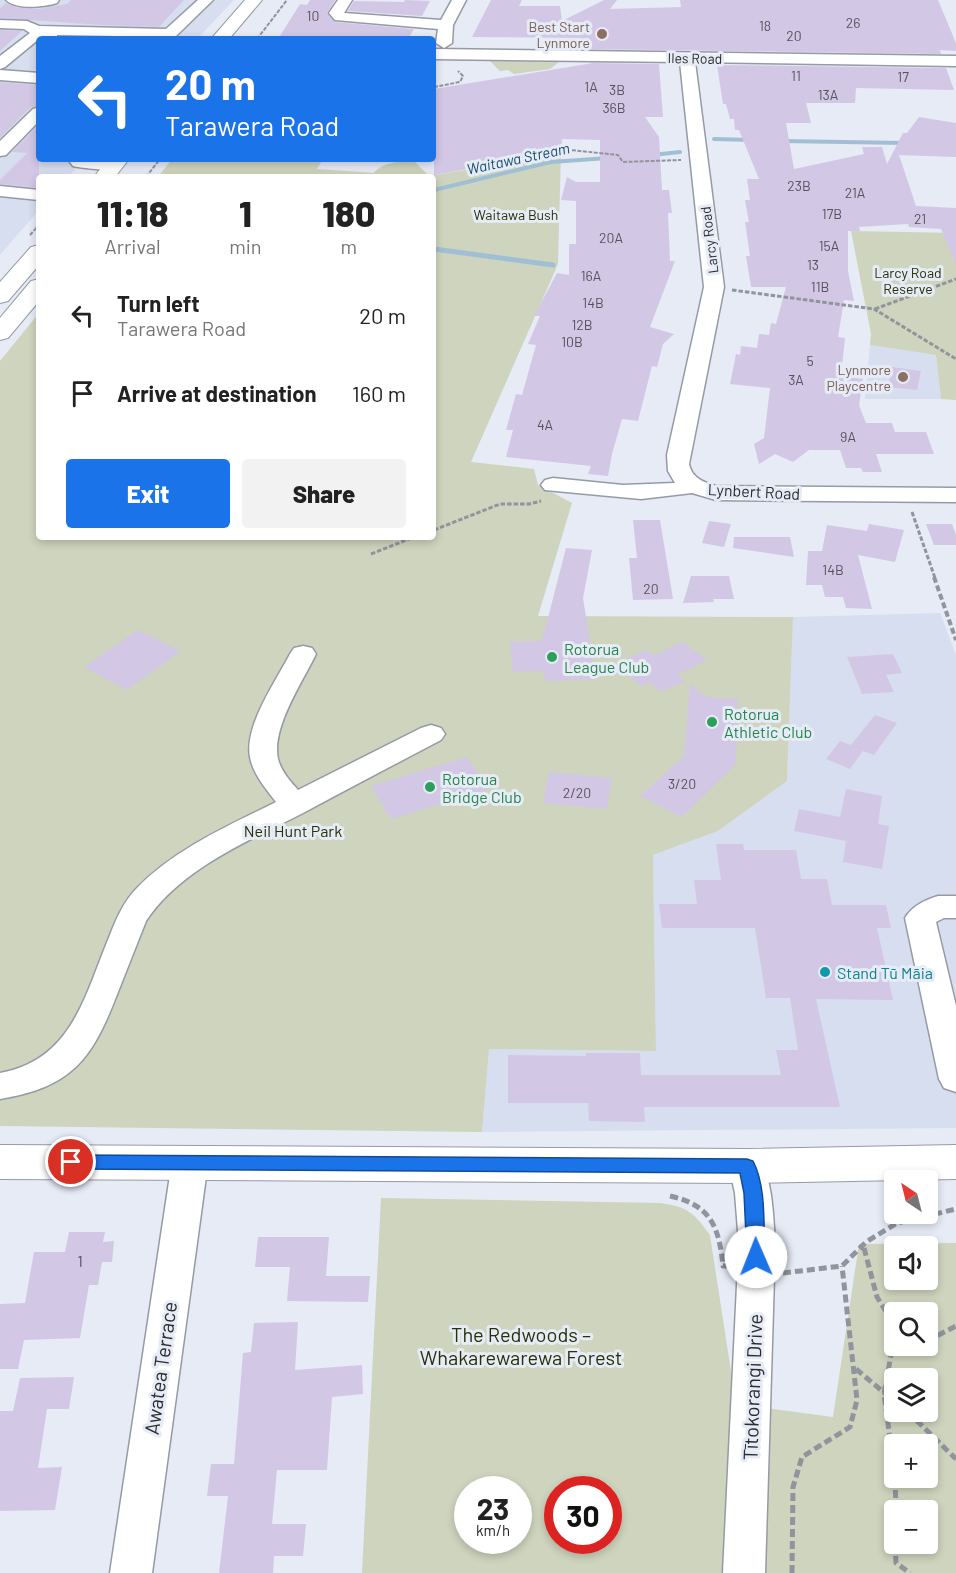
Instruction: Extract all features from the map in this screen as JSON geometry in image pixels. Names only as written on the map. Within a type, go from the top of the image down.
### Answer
[{"type":"main road","points":[[223,36],[254,0]]},
{"type":"main road","points":[[0,296],[36,255]]},
{"type":"main road","points":[[0,333],[36,290]]},
{"type":"main road","points":[[0,1162],[747,1166],[956,1162]]},
{"type":"street","points":[[13,0],[45,2],[52,0]]},
{"type":"street","points":[[82,36],[170,34],[206,0]]},
{"type":"street","points":[[345,0],[336,13],[340,17],[446,25]]},
{"type":"street","points":[[438,54],[446,25],[459,0]]},
{"type":"street","points":[[0,24],[27,26],[37,36]]},
{"type":"street","points":[[0,64],[20,46],[36,38]]},
{"type":"street","name":"Iles Road","points":[[438,54],[956,62]]},
{"type":"street","name":"Larcy Road","points":[[687,57],[714,279],[677,459],[680,476],[693,486]]},
{"type":"street","points":[[0,75],[33,78]]},
{"type":"street","points":[[0,134],[31,103],[36,104]]},
{"type":"street","points":[[0,151],[36,115]]},
{"type":"street","points":[[79,162],[99,162]]},
{"type":"street","points":[[0,191],[36,195]]},
{"type":"street","name":"Lynbert Road","points":[[550,492],[643,494],[663,493],[693,486],[716,493],[738,494],[956,495]]},
{"type":"street","points":[[295,805],[274,779],[263,757],[264,734],[303,654]]},
{"type":"street","points":[[0,1086],[40,1074],[76,1048],[86,1031],[132,918],[156,887],[193,859],[431,734]]},
{"type":"street","points":[[956,907],[938,907],[920,918],[956,1079]]},
{"type":"street","name":"Awatea Terrace","points":[[131,1573],[190,1162]]},
{"type":"street","name":"Tītokorangi Drive","points":[[744,1573],[757,1244],[753,1193],[747,1166]]},
{"type":"path","points":[[259,36],[287,0]]},
{"type":"path","points":[[436,87],[452,85],[464,79],[460,72],[452,69]]},
{"type":"path","points":[[561,149],[618,155],[623,162],[687,160]]},
{"type":"path","points":[[148,174],[158,162]]},
{"type":"path","points":[[874,309],[956,279]]},
{"type":"path","points":[[726,289],[874,309],[956,359]]},
{"type":"path","points":[[436,529],[500,504],[529,504],[550,492]]},
{"type":"path","points":[[908,502],[956,640]]},
{"type":"path","points":[[370,554],[406,540]]},
{"type":"path","points":[[664,1196],[691,1202],[708,1216],[718,1230],[723,1266],[733,1267]]},
{"type":"path","points":[[778,1273],[842,1266],[866,1242],[897,1223],[956,1209]]},
{"type":"path","points":[[864,1248],[875,1297],[884,1313]]},
{"type":"path","points":[[792,1573],[793,1487],[802,1457],[850,1427],[857,1400],[842,1266]]},
{"type":"path","points":[[938,1335],[956,1326]]},
{"type":"path","points":[[855,1369],[884,1394]]},
{"type":"path","points":[[918,1422],[956,1459]]},
{"type":"path","points":[[896,1554],[896,1563],[910,1573]]},
{"type":"shaded area","points":[[0,0],[234,0],[200,36],[36,36],[36,162],[88,162],[76,168],[71,174],[36,174],[36,213],[0,255]]},
{"type":"shaded area","name":"Lynmore Playcentre","points":[[870,345],[936,355],[941,399],[865,399]]},
{"type":"shaded area","points":[[940,613],[956,655],[956,1128],[482,1132],[489,1049],[656,1051],[653,855],[718,831],[787,781],[793,617]]},
{"type":"green space","points":[[490,61],[559,62],[550,69],[514,74],[508,70],[500,71]]},
{"type":"green space","name":"Neil Hunt Park","points":[[505,146],[535,162],[561,151],[558,264],[471,462],[534,469],[538,485],[572,503],[538,616],[793,617],[787,781],[718,831],[653,855],[656,1051],[489,1049],[482,1132],[0,1126],[0,361],[36,317],[36,540],[436,540],[436,175],[483,167],[512,167],[513,162],[520,160]]},
{"type":"green space","name":"Neil Hunt Park","points":[[170,162],[321,162],[317,169],[374,173],[377,169],[397,162],[415,162],[427,174],[160,174]]},
{"type":"green space","name":"Larcy Road Reserve","points":[[851,231],[956,233],[956,400],[941,399],[936,355],[870,345],[871,334]]},
{"type":"green space","name":"The Redwoods – Whakarewarewa Forest","points":[[381,1198],[660,1203],[684,1209],[699,1221],[710,1235],[736,1404],[833,1417],[859,1244],[884,1244],[884,1290],[938,1290],[938,1243],[956,1243],[956,1573],[362,1573]]},
{"type":"building","points":[[71,0],[184,0],[159,27],[0,18],[0,8],[6,3],[16,7],[38,9],[67,4]]},
{"type":"building","points":[[310,0],[335,0],[327,13],[335,22],[414,29],[410,36],[280,36],[300,4],[307,5]]},
{"type":"building","points":[[405,0],[430,1],[422,16],[348,11],[354,1],[404,2]]},
{"type":"building","points":[[491,0],[522,0],[519,6],[560,6],[562,21],[604,0],[617,0],[610,9],[681,7],[680,0],[938,0],[956,43],[956,51],[940,50],[941,54],[580,49],[579,38],[472,37]]},
{"type":"building","points":[[0,30],[22,31],[0,51]]},
{"type":"building","points":[[593,63],[659,64],[663,117],[645,117],[659,137],[662,190],[669,190],[672,213],[668,213],[670,261],[675,261],[650,327],[674,334],[663,344],[657,367],[652,366],[638,421],[622,419],[608,476],[588,474],[591,466],[506,457],[513,430],[506,430],[516,394],[522,395],[536,345],[528,344],[540,316],[534,316],[557,273],[569,275],[569,244],[576,244],[576,201],[561,200],[567,177],[576,182],[600,182],[600,140],[562,139],[561,153],[535,161],[530,158],[436,175],[434,174],[434,162],[436,162],[436,89]]},
{"type":"building","points":[[717,65],[946,68],[954,90],[856,88],[855,103],[806,103],[811,123],[786,123],[794,169],[864,154],[862,147],[882,147],[887,164],[903,133],[907,133],[919,117],[956,123],[956,157],[899,155],[916,206],[956,208],[956,265],[941,229],[909,227],[908,224],[859,227],[860,231],[848,231],[848,271],[854,301],[844,300],[838,337],[845,338],[841,376],[863,379],[859,405],[866,423],[892,423],[895,432],[926,432],[934,454],[876,454],[882,472],[863,472],[861,468],[846,468],[840,450],[809,450],[793,462],[775,454],[759,464],[754,444],[764,438],[770,388],[730,384],[736,354],[740,355],[741,346],[757,348],[759,334],[769,335],[771,323],[776,324],[786,287],[751,287],[746,256],[750,256],[745,222],[749,222],[745,200],[750,200],[747,179],[759,179],[739,130],[735,130],[734,119],[730,119],[726,104],[723,104]]},
{"type":"building","points":[[0,82],[36,85],[36,106],[31,107],[0,138]]},
{"type":"building","points":[[36,127],[36,162],[39,162],[39,174],[36,174],[36,188],[0,184],[0,180],[27,153],[12,152]]},
{"type":"building","points":[[892,367],[921,371],[917,390],[888,387]]},
{"type":"building","points":[[633,520],[660,520],[673,599],[633,600],[629,558],[637,558]]},
{"type":"building","points":[[709,521],[731,524],[724,547],[702,543]]},
{"type":"building","points":[[869,524],[904,530],[895,562],[858,555],[872,609],[846,608],[843,597],[825,597],[822,585],[806,585],[808,551],[822,551],[827,525],[867,531]]},
{"type":"building","points":[[926,524],[952,524],[956,535],[956,545],[934,545]]},
{"type":"building","points":[[734,537],[790,537],[794,557],[733,548]]},
{"type":"building","points":[[566,548],[592,550],[583,598],[596,680],[545,681],[544,671],[513,672],[510,642],[542,641]]},
{"type":"building","points":[[691,576],[729,576],[734,599],[683,603]]},
{"type":"building","points":[[138,630],[181,651],[127,690],[84,667]]},
{"type":"building","points":[[682,642],[707,660],[677,675],[685,681],[661,692],[649,682],[642,686],[614,665],[646,650],[654,655]]},
{"type":"building","points":[[893,654],[902,673],[886,675],[894,692],[862,694],[847,657]]},
{"type":"building","points":[[690,684],[706,697],[738,699],[736,764],[682,817],[640,796],[684,756]]},
{"type":"building","points":[[875,715],[897,723],[874,755],[863,751],[850,769],[826,759],[840,741],[851,745]]},
{"type":"building","name":"Rotorua Bridge Club","points":[[467,757],[489,789],[391,819],[371,786]]},
{"type":"building","points":[[549,772],[612,778],[607,809],[543,803]]},
{"type":"building","points":[[846,789],[882,796],[878,824],[889,826],[882,869],[843,862],[846,841],[794,831],[799,809],[840,817]]},
{"type":"building","name":"Stand Tū Māia","points":[[716,844],[743,844],[744,850],[796,850],[801,879],[827,879],[832,905],[886,905],[891,928],[877,928],[893,1000],[816,999],[840,1107],[644,1107],[645,1122],[589,1121],[588,1103],[508,1103],[508,1055],[586,1056],[586,1053],[640,1053],[641,1075],[781,1075],[776,1050],[798,1050],[790,998],[766,998],[755,928],[662,928],[659,904],[697,904],[694,880],[721,880]]},
{"type":"building","points":[[69,1232],[105,1232],[103,1242],[114,1241],[112,1262],[102,1262],[98,1285],[89,1285],[80,1338],[24,1340],[18,1369],[0,1369],[0,1304],[25,1303],[34,1252],[65,1252]]},
{"type":"building","points":[[258,1237],[329,1237],[326,1276],[370,1276],[368,1302],[287,1301],[290,1267],[255,1267]]},
{"type":"building","points":[[298,1322],[295,1370],[362,1365],[363,1394],[332,1397],[327,1470],[277,1470],[272,1524],[306,1524],[303,1556],[274,1556],[273,1573],[219,1573],[228,1496],[207,1496],[211,1464],[234,1464],[243,1353],[251,1352],[254,1323]]},
{"type":"building","points":[[74,1377],[69,1409],[47,1409],[38,1468],[62,1467],[55,1510],[0,1511],[0,1411],[13,1411],[20,1378]]},
{"type":"waterway","name":"Waitawa Stream","points":[[714,139],[752,140]]},
{"type":"waterway","name":"Waitawa Stream","points":[[781,141],[905,143]]},
{"type":"waterway","name":"Waitawa Stream","points":[[652,155],[680,152]]},
{"type":"waterway","name":"Waitawa Stream","points":[[436,190],[551,162],[608,158]]},
{"type":"waterway","points":[[436,249],[446,251]]},
{"type":"waterway","points":[[436,249],[553,265]]},
{"type":"place","name":"Best Start Lynmore","points":[[602,34]]},
{"type":"place","name":"Lynmore Playcentre","points":[[903,377]]},
{"type":"place","name":"Rotorua League Club","points":[[552,657]]},
{"type":"place","name":"Rotorua Athletic Club","points":[[712,722]]},
{"type":"place","name":"Rotorua Bridge Club","points":[[430,787]]},
{"type":"place","name":"Stand Tū Māia","points":[[825,972]]},
{"type":"route","points":[[71,1162],[747,1166],[753,1193],[756,1257]]},
{"type":"park label","name":"Waitawa Bush","points":[[516,214]]}]
